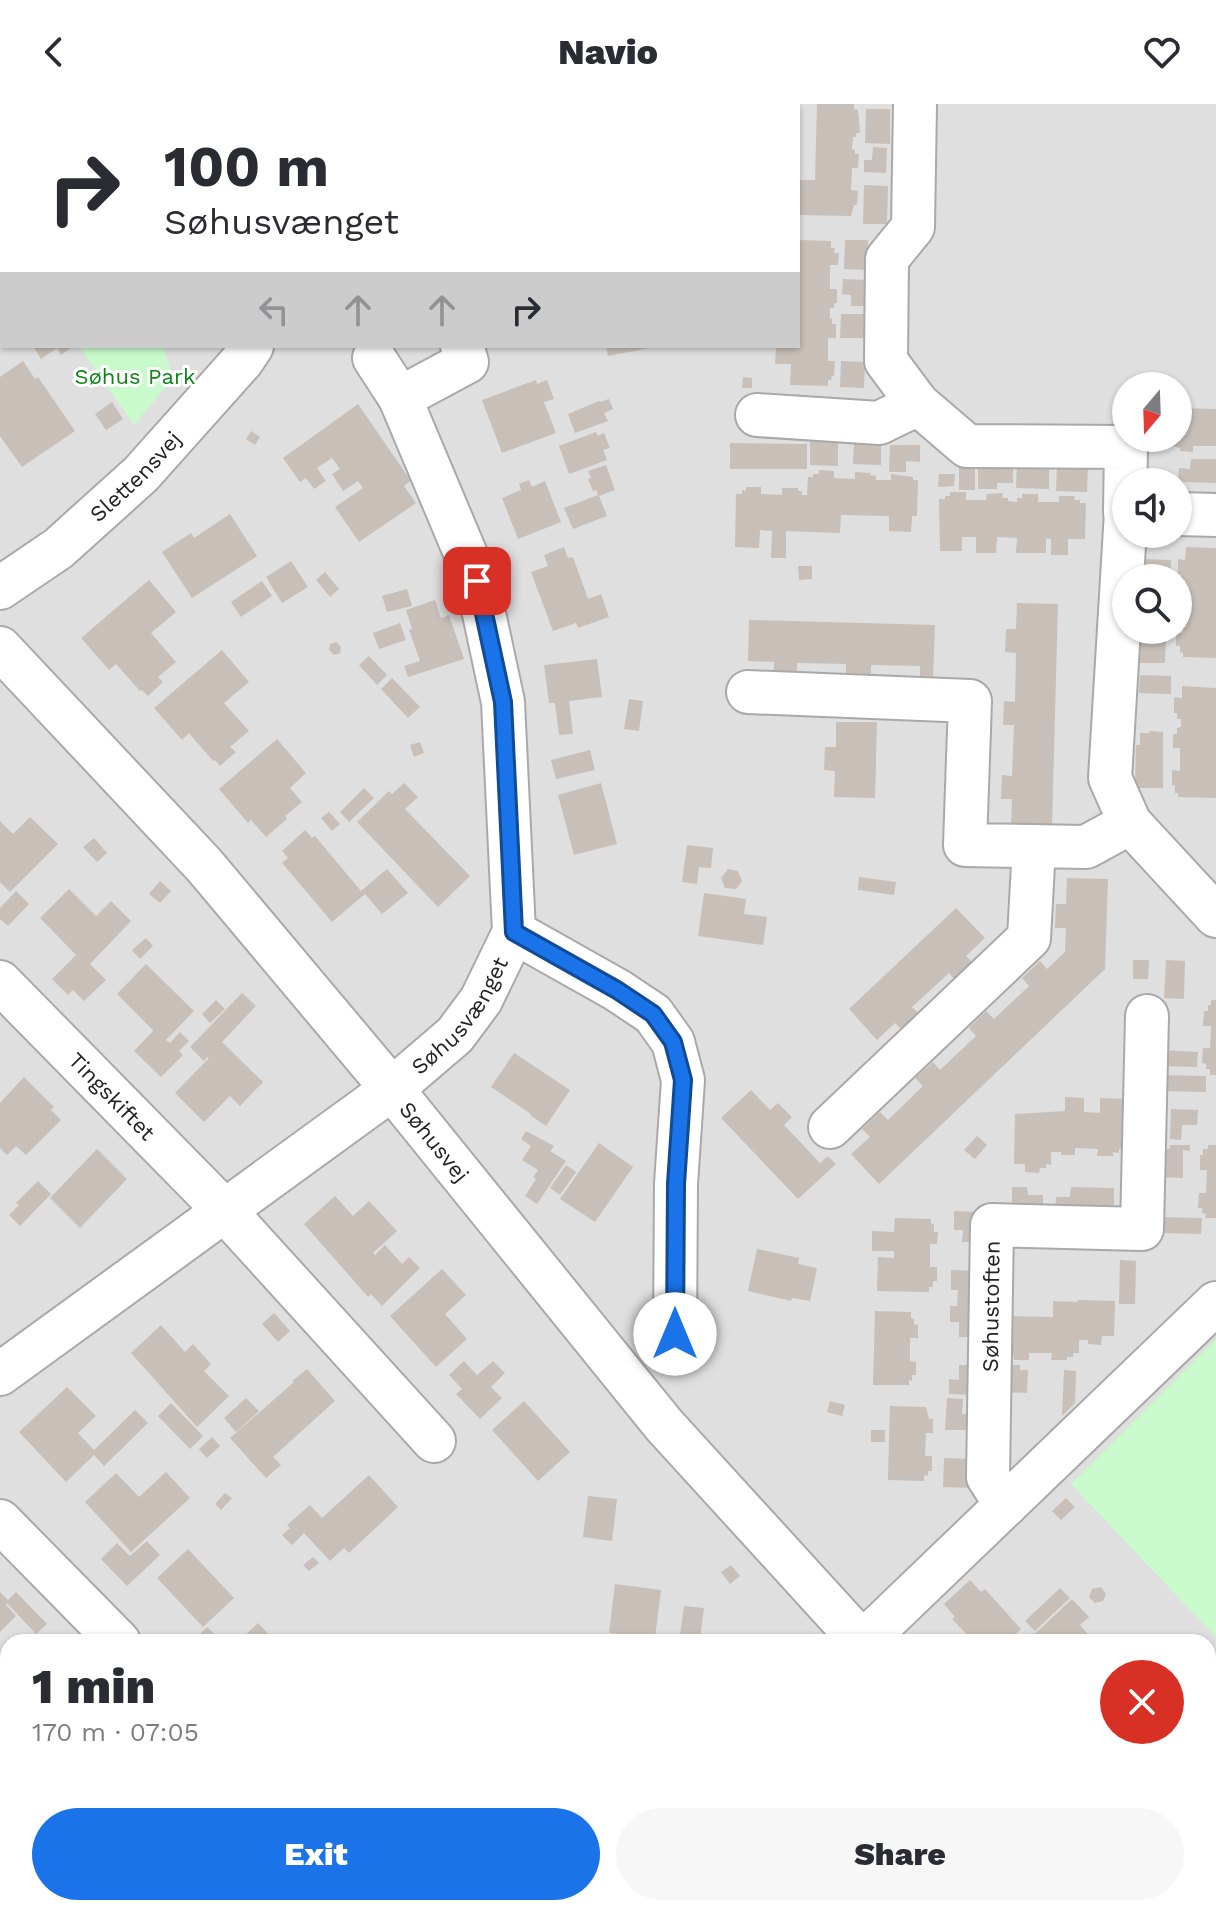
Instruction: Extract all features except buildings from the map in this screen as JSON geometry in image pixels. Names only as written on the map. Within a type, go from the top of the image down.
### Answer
[{"type":"street","points":[[915,104],[913,227],[887,259],[886,361],[918,404],[967,446],[1126,447],[1126,468]]},
{"type":"street","name":"Slettensvej","points":[[0,588],[59,548],[141,474],[251,348]]},
{"type":"street","points":[[400,398],[467,362],[463,348]]},
{"type":"street","name":"Søhusvænget","points":[[374,358],[400,398],[477,581],[503,702],[514,932],[481,1000],[455,1035],[392,1089]]},
{"type":"street","points":[[757,415],[879,423],[918,404]]},
{"type":"street","points":[[1192,514],[1216,515]]},
{"type":"street","points":[[1124,548],[1110,778],[1130,823],[1216,916]]},
{"type":"street","name":"Søhusvej","points":[[0,648],[204,865],[392,1089],[664,1425],[856,1634]]},
{"type":"street","points":[[748,692],[970,701],[965,845],[1086,847],[1130,823]]},
{"type":"street","points":[[830,1127],[1029,938],[1034,846]]},
{"type":"street","name":"Søhusvænget","points":[[514,932],[653,1014],[673,1042],[683,1080],[676,1184],[675,1334]]},
{"type":"street","name":"Tingskiftet","points":[[0,982],[224,1210],[434,1441]]},
{"type":"street","name":"Søhustoften","points":[[1006,1505],[988,1477],[992,1225],[1142,1229],[1147,1016]]},
{"type":"street","points":[[0,1374],[392,1089]]},
{"type":"street","points":[[871,1634],[1216,1303]]},
{"type":"street","points":[[0,1521],[111,1634]]},
{"type":"shaded area","points":[[800,104],[1216,104],[1216,1634],[0,1634],[0,348],[800,348]]},
{"type":"green space","name":"Søhus Park","points":[[80,348],[164,348],[173,378],[134,425]]},
{"type":"green space","points":[[1216,1339],[1216,1634],[1213,1634],[1071,1484]]},
{"type":"route","points":[[477,581],[503,702],[514,932],[653,1014],[673,1042],[683,1080],[676,1184],[675,1334]]}]
